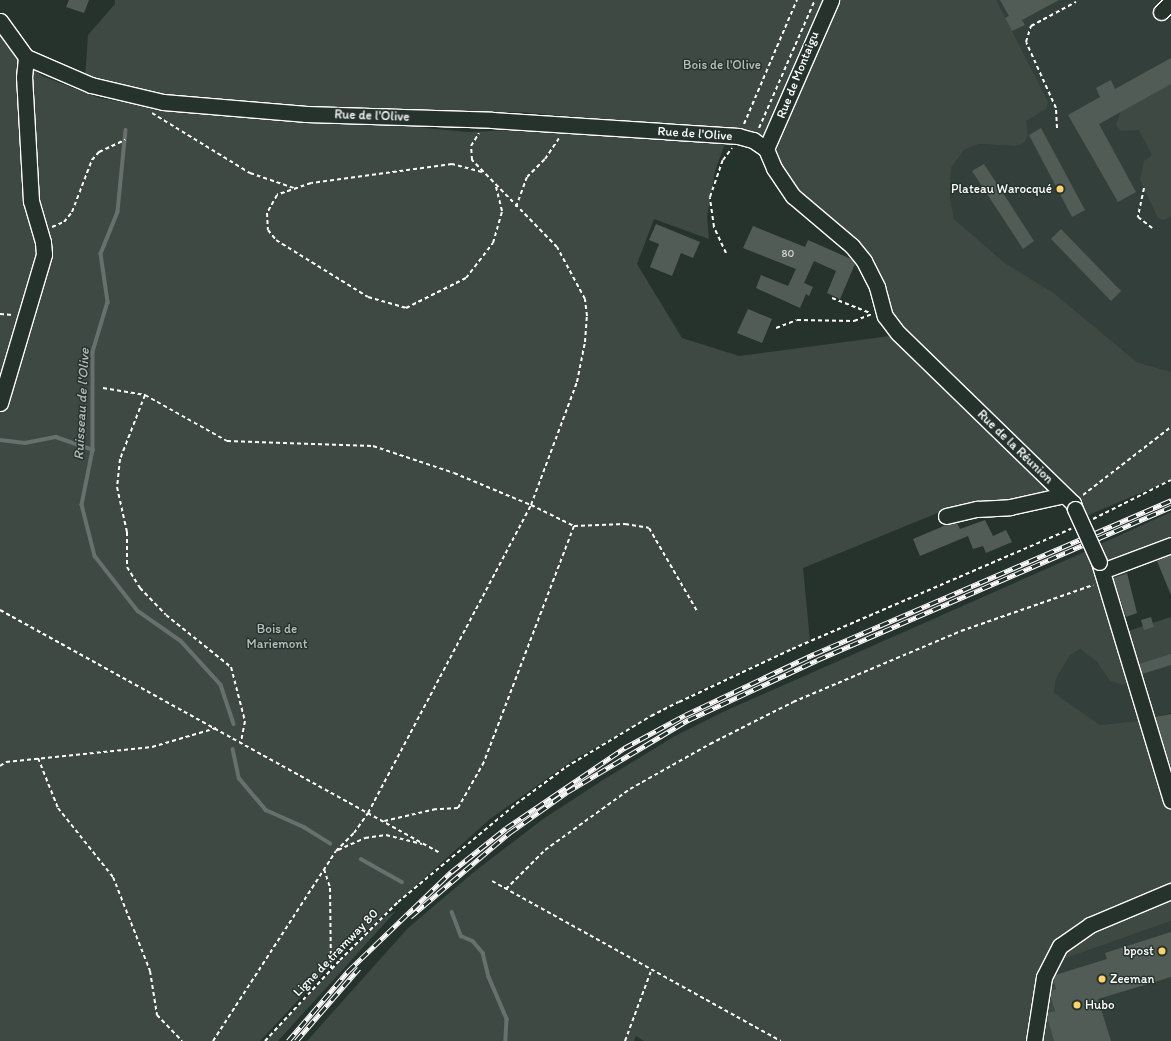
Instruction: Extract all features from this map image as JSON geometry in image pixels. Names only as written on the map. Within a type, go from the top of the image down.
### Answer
[{"type":"street","name":"Rue de Montaigu","points":[[766,149],[831,0]]},
{"type":"street","points":[[0,21],[26,57],[24,77],[31,201],[43,242],[42,267],[0,403]]},
{"type":"street","name":"Rue de l'Olive","points":[[26,57],[91,85],[145,99],[306,114],[492,120],[746,138]]},
{"type":"street","points":[[746,138],[766,149]]},
{"type":"street","name":"Rue de la Réunion","points":[[766,149],[774,168],[792,196],[852,246],[864,261],[877,288],[878,315],[1071,502],[1102,571],[1171,800]]},
{"type":"street","points":[[946,516],[977,509],[1071,502]]},
{"type":"street","points":[[1102,571],[1171,545]]},
{"type":"street","points":[[1034,1041],[1044,977],[1060,946],[1090,925],[1171,891]]},
{"type":"path","points":[[746,138],[797,0]]},
{"type":"path","points":[[726,253],[714,227],[710,197],[723,160],[734,146],[746,138],[815,0]]},
{"type":"path","points":[[1057,128],[1056,108],[1026,42],[1032,26],[1076,2]]},
{"type":"path","points":[[145,99],[153,115],[184,134],[250,173],[295,188]]},
{"type":"path","points":[[213,1041],[336,851],[354,833],[368,813],[531,505],[577,382],[585,342],[587,316],[585,299],[557,247],[472,160],[471,146],[476,135],[492,120]]},
{"type":"path","points":[[516,206],[527,177],[545,159],[568,125]]},
{"type":"path","points":[[40,230],[64,222],[72,212],[92,160],[98,152],[125,140]]},
{"type":"path","points":[[484,173],[452,164],[311,183],[277,195],[267,213],[268,230],[276,240],[368,297],[406,308],[466,278],[493,243],[502,211],[496,186]]},
{"type":"path","points":[[1144,188],[1138,217],[1152,228]]},
{"type":"path","points":[[832,298],[878,315]]},
{"type":"path","points":[[776,328],[797,320],[854,321],[878,315]]},
{"type":"path","points":[[103,388],[145,395],[227,441],[373,446],[454,473],[531,505],[574,526],[625,524],[649,528],[698,613]]},
{"type":"path","points":[[145,395],[120,459],[117,487],[127,532],[127,567],[140,588],[166,615],[231,667],[245,721],[241,741]]},
{"type":"path","points":[[1071,502],[1171,427]]},
{"type":"path","points":[[1089,522],[1171,480]]},
{"type":"path","points":[[384,821],[436,809],[458,808],[484,762],[574,526]]},
{"type":"path","name":"Ligne de tramway 80","points":[[265,1041],[331,969],[398,902],[542,784],[651,716],[792,649],[1074,528]]},
{"type":"path","points":[[506,890],[545,850],[630,789],[710,744],[793,702],[1102,571]]},
{"type":"path","points":[[0,610],[241,741],[440,853]]},
{"type":"path","points":[[0,766],[6,762],[152,746],[217,728]]},
{"type":"path","points":[[38,758],[58,808],[113,877],[150,971],[157,1015],[182,1041]]},
{"type":"path","points":[[336,851],[365,838],[386,835],[428,846]]},
{"type":"path","points":[[324,869],[330,888],[331,969]]},
{"type":"path","points":[[492,882],[781,1041]]},
{"type":"path","points":[[625,1041],[651,970]]},
{"type":"shaded area","name":"Plateau Warocqué","points":[[995,0],[1171,0],[1171,372],[1137,362],[1054,293],[1005,263],[954,219],[950,197],[951,168],[964,150],[979,144],[1015,146],[1028,135]]},
{"type":"shaded area","points":[[1080,649],[1097,662],[1109,680],[1131,667],[1171,655],[1171,713],[1146,720],[1100,725],[1054,694],[1056,679],[1070,655]]},
{"type":"shaded area","points":[[1171,921],[1171,1041],[1039,1041],[1048,976],[1061,960]]},
{"type":"green space","name":"Bois de l'Olive","points":[[115,0],[828,0],[768,135],[755,139],[645,123],[520,112],[385,112],[169,98],[85,78],[88,35],[115,4]]},
{"type":"green space","points":[[835,0],[996,0],[1048,102],[1046,109],[1026,121],[1028,135],[1024,143],[1015,146],[979,144],[964,150],[951,168],[950,197],[954,219],[1005,263],[1054,293],[1137,362],[1171,372],[1171,480],[1084,517],[895,327],[868,263],[787,181],[774,154],[779,130]]},
{"type":"green space","name":"Bois de Mariemont","points":[[0,32],[14,55],[42,76],[99,98],[179,111],[297,116],[468,132],[516,130],[726,141],[715,171],[707,217],[709,239],[654,219],[637,264],[682,338],[739,356],[890,336],[950,391],[1050,490],[1044,495],[993,503],[957,505],[803,568],[810,641],[696,692],[573,760],[490,819],[348,947],[260,1041],[0,1041]]},
{"type":"green space","points":[[1171,83],[1171,216],[1164,220],[1158,218],[1140,180],[1144,161],[1152,155],[1139,130],[1121,131],[1116,125],[1121,111]]},
{"type":"green space","points":[[1171,512],[1171,539],[1104,566],[1096,546]]},
{"type":"green space","points":[[1089,550],[1130,683],[1122,685],[1109,680],[1097,662],[1080,649],[1070,655],[1056,679],[1054,693],[1100,725],[1146,720],[1171,800],[1171,891],[1060,946],[1034,1041],[644,1041],[636,1036],[634,1041],[307,1041],[408,928],[474,872],[543,819],[603,780],[675,736],[725,711]]},
{"type":"green space","points":[[1171,617],[1171,655],[1139,665],[1128,631]]},
{"type":"green space","points":[[1171,899],[1171,921],[1061,960],[1061,955],[1070,945]]},
{"type":"green space","points":[[396,911],[278,1041],[265,1041],[381,919]]},
{"type":"green space","points":[[1052,976],[1056,989],[1049,992],[1055,1011],[1046,1014],[1054,1041],[1042,1041],[1044,1014]]},
{"type":"building","points":[[69,0],[89,0],[84,13],[66,7]]},
{"type":"building","points":[[1000,0],[1059,0],[1022,20],[1025,25],[1012,31],[1005,18],[1009,16]]},
{"type":"building","points":[[1171,58],[1171,84],[1099,124],[1136,192],[1118,202],[1068,115],[1100,97],[1096,88],[1111,80],[1115,89]]},
{"type":"building","points":[[1041,128],[1085,210],[1072,217],[1029,135]]},
{"type":"building","points":[[984,164],[1034,241],[1023,249],[972,171]]},
{"type":"building","points":[[656,224],[700,242],[693,258],[681,253],[672,276],[650,267],[659,244],[649,240]]},
{"type":"building","points":[[753,226],[805,247],[808,240],[851,259],[855,264],[840,299],[827,293],[836,271],[814,261],[804,283],[813,287],[809,296],[806,294],[800,308],[756,288],[761,275],[788,286],[796,269],[743,248]]},
{"type":"building","points":[[1061,229],[1121,291],[1111,301],[1051,239]]},
{"type":"building","points":[[748,309],[772,319],[762,343],[737,333]]},
{"type":"building","points":[[985,520],[993,536],[1006,530],[1012,542],[986,553],[983,546],[973,549],[968,536],[920,556],[913,539],[946,525],[957,523],[960,529]]},
{"type":"building","points":[[1171,555],[1171,595],[1157,561]]},
{"type":"building","points":[[1127,573],[1137,613],[1126,617],[1113,578]]},
{"type":"building","points":[[1151,617],[1154,627],[1144,630],[1141,620]]},
{"type":"building","points":[[1171,654],[1171,665],[1142,674],[1139,664]]},
{"type":"building","points":[[1171,714],[1171,765],[1170,765],[1155,717]]},
{"type":"building","points":[[1171,932],[1171,977],[1098,999],[1111,1041],[1054,1041],[1047,1013],[1055,1011],[1050,995],[1051,991],[1056,989],[1053,979],[1055,975],[1107,959],[1105,953]]},
{"type":"waterway","name":"Ruisseau de l'Olive","points":[[126,130],[118,212],[101,254],[108,302],[93,352],[93,450],[82,505],[95,556],[138,611],[181,641],[221,685],[234,724]]},
{"type":"waterway","points":[[0,440],[25,443],[56,437],[93,450]]},
{"type":"waterway","points":[[233,749],[239,778],[266,810],[304,827],[330,843]]},
{"type":"waterway","points":[[361,859],[402,882]]},
{"type":"waterway","points":[[452,912],[461,936],[473,941],[483,953],[489,977],[507,1019],[506,1041]]},
{"type":"railway","points":[[288,1041],[348,971],[451,872],[506,828],[624,748],[685,715],[814,654],[1171,500]]},
{"type":"railway","points":[[410,917],[509,833],[567,792],[688,720],[817,660],[1171,507]]},
{"type":"railway","points":[[296,1041],[359,968]]},
{"type":"place","name":"Plateau Warocqué","points":[[1060,189]]},
{"type":"place","name":"bpost","points":[[1162,951]]},
{"type":"place","name":"Zeeman","points":[[1102,979]]},
{"type":"place","name":"Hubo","points":[[1077,1005]]}]
